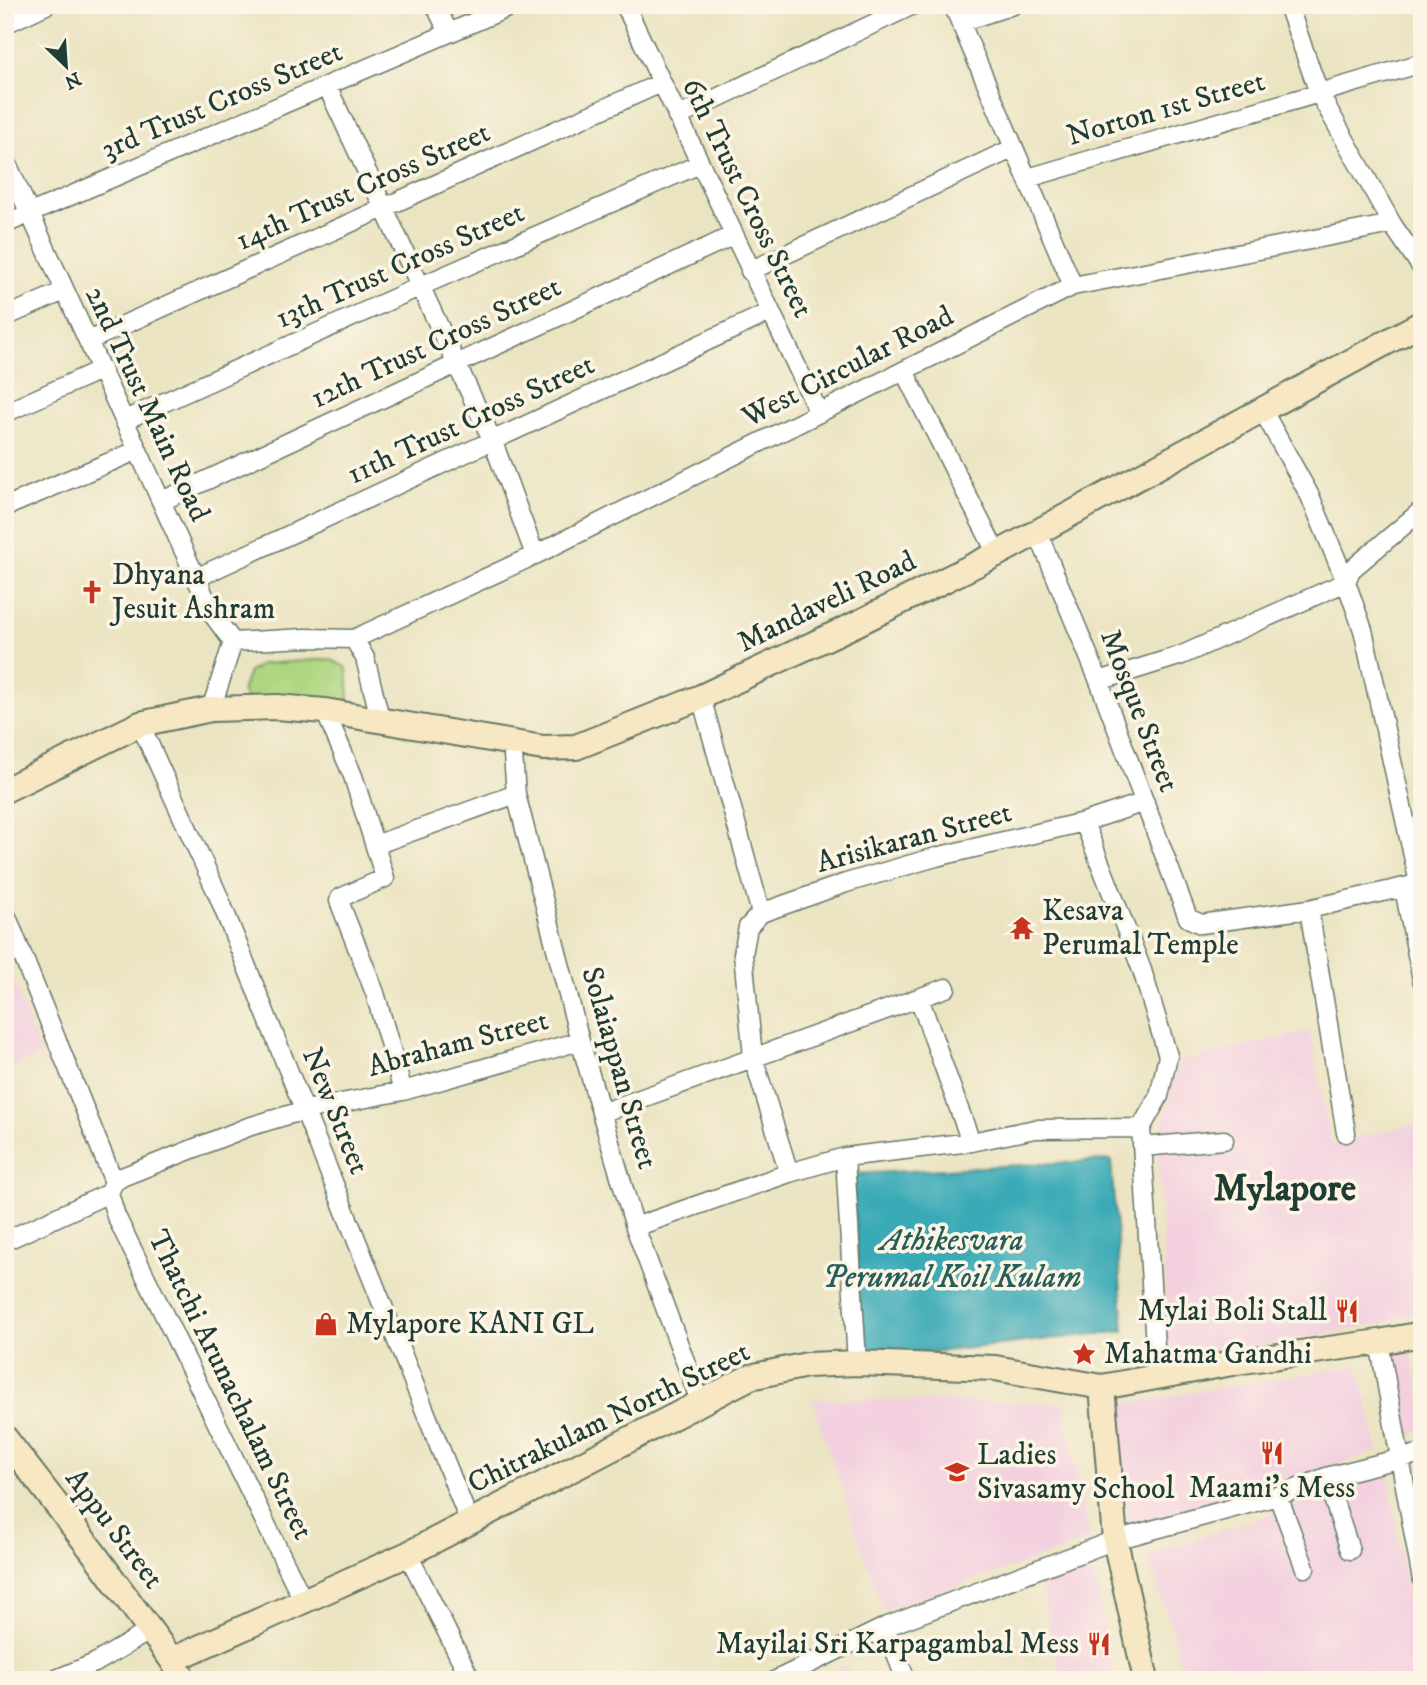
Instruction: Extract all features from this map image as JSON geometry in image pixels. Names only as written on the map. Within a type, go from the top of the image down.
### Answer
[{"type":"street","points":[[5,24],[46,5]]},
{"type":"street","points":[[435,5],[449,33]]},
{"type":"street","name":"3rd Trust Cross Street","points":[[5,224],[514,5]]},
{"type":"street","name":"6th Trust Cross Street","points":[[625,5],[819,413]]},
{"type":"street","points":[[677,117],[913,5]]},
{"type":"street","points":[[1013,5],[957,13],[1073,286]]},
{"type":"street","points":[[1288,5],[1320,93],[1392,224],[1422,268]]},
{"type":"street","name":"Norton 1st Street","points":[[1027,178],[1422,63]]},
{"type":"street","name":"14th Trust Cross Street","points":[[88,341],[661,83]]},
{"type":"street","points":[[327,86],[493,442],[535,555]]},
{"type":"street","points":[[750,271],[1014,148]]},
{"type":"street","name":"2nd Trust Main Road","points":[[5,159],[213,615],[233,642]]},
{"type":"street","name":"13th Trust Cross Street","points":[[125,420],[699,164]]},
{"type":"street","name":"West Circular Road","points":[[354,639],[535,555],[1073,286],[1392,224]]},
{"type":"street","name":"12th Trust Cross Street","points":[[162,501],[734,235]]},
{"type":"street","points":[[5,317],[64,291]]},
{"type":"street","name":"11th Trust Cross Street","points":[[196,578],[770,312]]},
{"type":"street","name":"Mandaveli Road","points":[[5,790],[140,724],[211,709],[277,707],[325,711],[543,748],[576,747],[701,697],[997,554],[1422,323]]},
{"type":"street","points":[[5,413],[102,369]]},
{"type":"street","points":[[904,371],[997,554]]},
{"type":"street","points":[[1263,411],[1310,496],[1363,630],[1415,885],[1422,980]]},
{"type":"street","points":[[5,507],[138,450]]},
{"type":"street","points":[[1099,681],[1182,655],[1346,582],[1351,570],[1422,510]]},
{"type":"street","name":"Mosque Street","points":[[1037,531],[1099,681],[1185,913],[1193,922],[1200,924],[1309,909]]},
{"type":"street","points":[[211,709],[233,642],[305,638],[354,639],[365,658],[381,722]]},
{"type":"street","points":[[701,697],[761,913],[748,927],[744,954],[754,1057],[789,1173]]},
{"type":"street","points":[[325,711],[353,776],[384,879],[340,898],[339,901],[375,993],[403,1091]]},
{"type":"street","name":"New Street","points":[[140,724],[218,895],[470,1523]]},
{"type":"street","name":"Solaiappan Street","points":[[512,741],[516,794],[579,1041],[635,1227],[700,1401]]},
{"type":"street","points":[[375,845],[516,794]]},
{"type":"street","name":"Arisikaran Street","points":[[761,913],[846,883],[936,857],[1084,822],[1145,802]]},
{"type":"street","points":[[1084,822],[1142,970],[1168,1056],[1159,1096],[1141,1128],[1157,1376]]},
{"type":"street","points":[[1346,1133],[1309,909],[1415,885]]},
{"type":"street","name":"Thatchi Arunachalam Street","points":[[5,912],[111,1188],[116,1216],[303,1600]]},
{"type":"street","points":[[601,1112],[946,988]]},
{"type":"street","points":[[919,998],[971,1142]]},
{"type":"street","name":"Abraham Street","points":[[5,1241],[111,1188],[135,1172],[223,1136],[305,1110],[403,1091],[579,1041]]},
{"type":"street","points":[[635,1227],[789,1173],[845,1157],[971,1142],[1035,1129],[1141,1128]]},
{"type":"street","points":[[1142,1147],[1224,1140]]},
{"type":"street","points":[[845,1157],[857,1363]]},
{"type":"street","points":[[1146,1680],[1115,1540],[1102,1387],[1243,1360],[1422,1334]]},
{"type":"street","points":[[1379,1342],[1422,1580]]},
{"type":"street","name":"Chitrakulam North Street","points":[[178,1670],[303,1600],[408,1554],[750,1377],[807,1365],[857,1363],[995,1368],[1102,1387]]},
{"type":"street","name":"Appu Street","points":[[6,1441],[151,1630],[178,1670]]},
{"type":"street","points":[[776,1680],[885,1627],[1115,1540],[1278,1496],[1326,1477],[1422,1452]]},
{"type":"street","points":[[1326,1477],[1350,1550]]},
{"type":"street","points":[[1278,1496],[1305,1568]]},
{"type":"street","points":[[408,1554],[471,1680]]},
{"type":"street","points":[[885,1627],[906,1680]]},
{"type":"street","points":[[54,1680],[95,1663],[151,1630]]},
{"type":"shaded area","points":[[5,954],[40,1055],[5,1071]]},
{"type":"shaded area","points":[[1310,1031],[1331,1144],[1422,1122],[1422,1309],[1384,1323],[1169,1362],[1158,1142],[1179,1062]]},
{"type":"shaded area","points":[[1410,1346],[1422,1404],[1422,1431],[1403,1438],[1385,1356]]},
{"type":"shaded area","points":[[1358,1365],[1379,1451],[1130,1528],[1112,1406]]},
{"type":"shaded area","name":"Ladies Sivasamy School","points":[[812,1399],[1064,1403],[1089,1541],[883,1611]]},
{"type":"shaded area","points":[[1422,1462],[1422,1559],[1407,1465]]},
{"type":"shaded area","points":[[1388,1474],[1422,1680],[1183,1680],[1174,1637],[1148,1555]]},
{"type":"shaded area","points":[[1091,1562],[1116,1680],[1061,1680],[1040,1583]]},
{"type":"shaded area","points":[[846,1665],[853,1680],[817,1680]]},
{"type":"green space","points":[[330,659],[347,668],[349,698],[341,706],[246,700],[242,691],[249,672],[262,664]]},
{"type":"water","name":"Athikesvara Perumal Koil Kulam","points":[[1111,1160],[1124,1331],[862,1360],[853,1174]]},
{"type":"place","name":"Dhyana Jesuit Ashram","points":[[92,592]]},
{"type":"place","name":"Kesava Perumal Temple","points":[[1022,928]]},
{"type":"place","name":"Mylai Boli Stall","points":[[1347,1311]]},
{"type":"place","name":"Mylapore KANI GL","points":[[326,1324]]},
{"type":"place","name":"Mahatma Gandhi","points":[[1084,1354]]},
{"type":"place","name":"Maami's Mess","points":[[1272,1453]]},
{"type":"place","name":"Ladies Sivasamy School","points":[[957,1472]]},
{"type":"place","name":"Mayilai Sri Karpagambal Mess","points":[[1099,1644]]},
{"type":"district","name":"Mylapore","points":[[1285,1189]]}]
